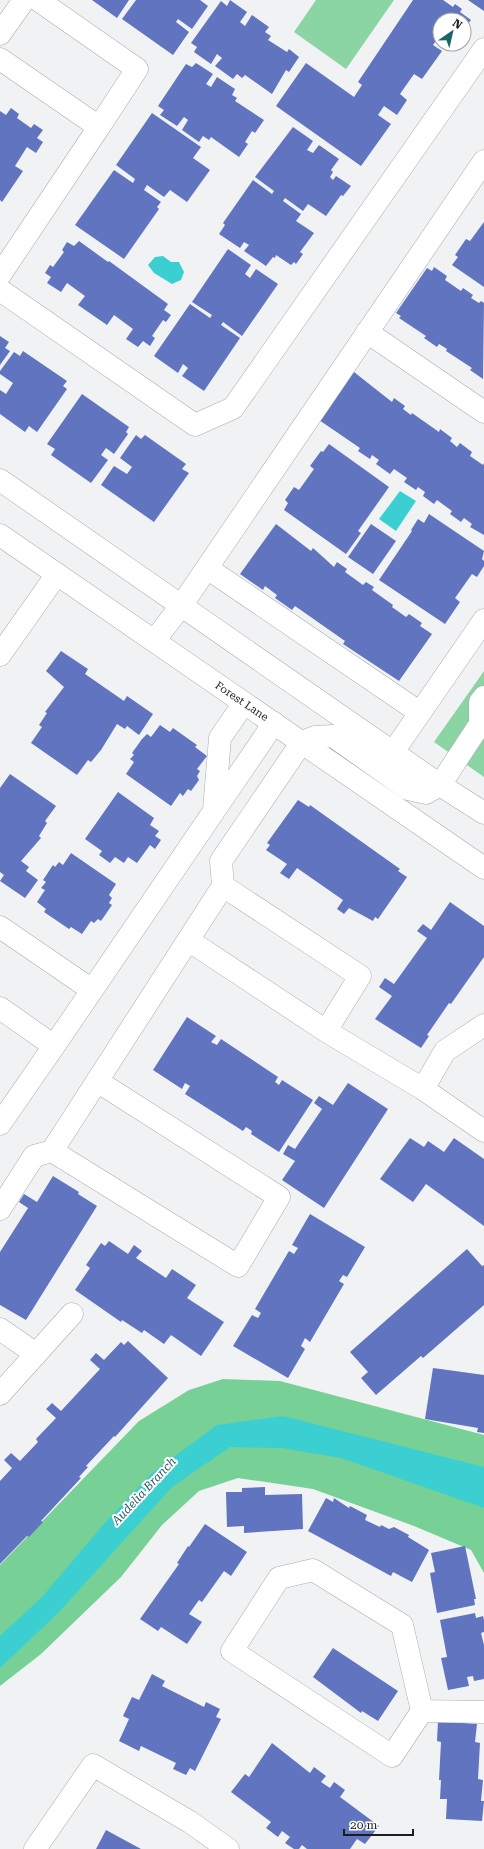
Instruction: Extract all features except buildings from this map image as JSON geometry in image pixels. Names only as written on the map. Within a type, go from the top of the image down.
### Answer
[{"type":"main road","points":[[0,34],[24,0]]},
{"type":"main road","points":[[0,275],[137,68],[38,0]]},
{"type":"main road","points":[[0,290],[195,425],[233,408],[484,49]]},
{"type":"main road","points":[[0,59],[99,127]]},
{"type":"main road","points":[[154,641],[181,606],[484,161]]},
{"type":"main road","points":[[367,332],[484,412]]},
{"type":"main road","points":[[0,480],[392,752],[484,813]]},
{"type":"main road","name":"Forest Lane","points":[[0,535],[484,868]]},
{"type":"main road","points":[[207,568],[419,712]]},
{"type":"main road","points":[[0,655],[57,574]]},
{"type":"main road","points":[[392,752],[484,620]]},
{"type":"main road","points":[[0,1208],[34,1156],[52,1151],[223,886],[221,861],[302,742],[315,737],[333,736],[408,789],[426,793],[440,785],[482,726],[480,702],[484,697]]},
{"type":"main road","points":[[214,812],[220,738],[244,703]]},
{"type":"main road","points":[[0,1124],[274,723]]},
{"type":"main road","points":[[218,752],[243,769]]},
{"type":"main road","points":[[223,886],[360,976],[326,1031]]},
{"type":"main road","points":[[0,927],[92,990]]},
{"type":"main road","points":[[188,940],[326,1031],[423,1089],[484,1131]]},
{"type":"main road","points":[[0,1008],[54,1046]]},
{"type":"main road","points":[[423,1089],[445,1051],[484,1024]]},
{"type":"main road","points":[[52,1151],[238,1266],[279,1197],[97,1081]]},
{"type":"main road","points":[[0,1394],[72,1314]]},
{"type":"main road","points":[[0,1328],[36,1354]]},
{"type":"main road","points":[[313,1570],[402,1625],[422,1711],[392,1756],[232,1651],[279,1578],[313,1570]]},
{"type":"main road","points":[[422,1711],[484,1712]]},
{"type":"main road","points":[[34,1849],[93,1765],[190,1822],[228,1849]]},
{"type":"green space","points":[[316,0],[394,0],[346,69],[294,32]]},
{"type":"green space","points":[[484,671],[484,777],[434,742]]},
{"type":"green space","points":[[223,1379],[280,1381],[484,1435],[484,1573],[471,1550],[414,1526],[313,1489],[238,1478],[199,1491],[162,1525],[121,1577],[41,1654],[0,1686],[0,1565],[139,1421],[189,1390]]},
{"type":"water","points":[[163,256],[171,262],[179,262],[184,272],[181,280],[172,284],[154,273],[148,265],[155,257]]},
{"type":"water","points":[[400,491],[416,501],[396,531],[379,519]]},
{"type":"water","name":"Audelia Branch","points":[[283,1416],[484,1467],[484,1508],[341,1458],[282,1448],[230,1447],[172,1487],[59,1612],[0,1668],[0,1636],[42,1597],[103,1525],[152,1473],[217,1425]]}]
